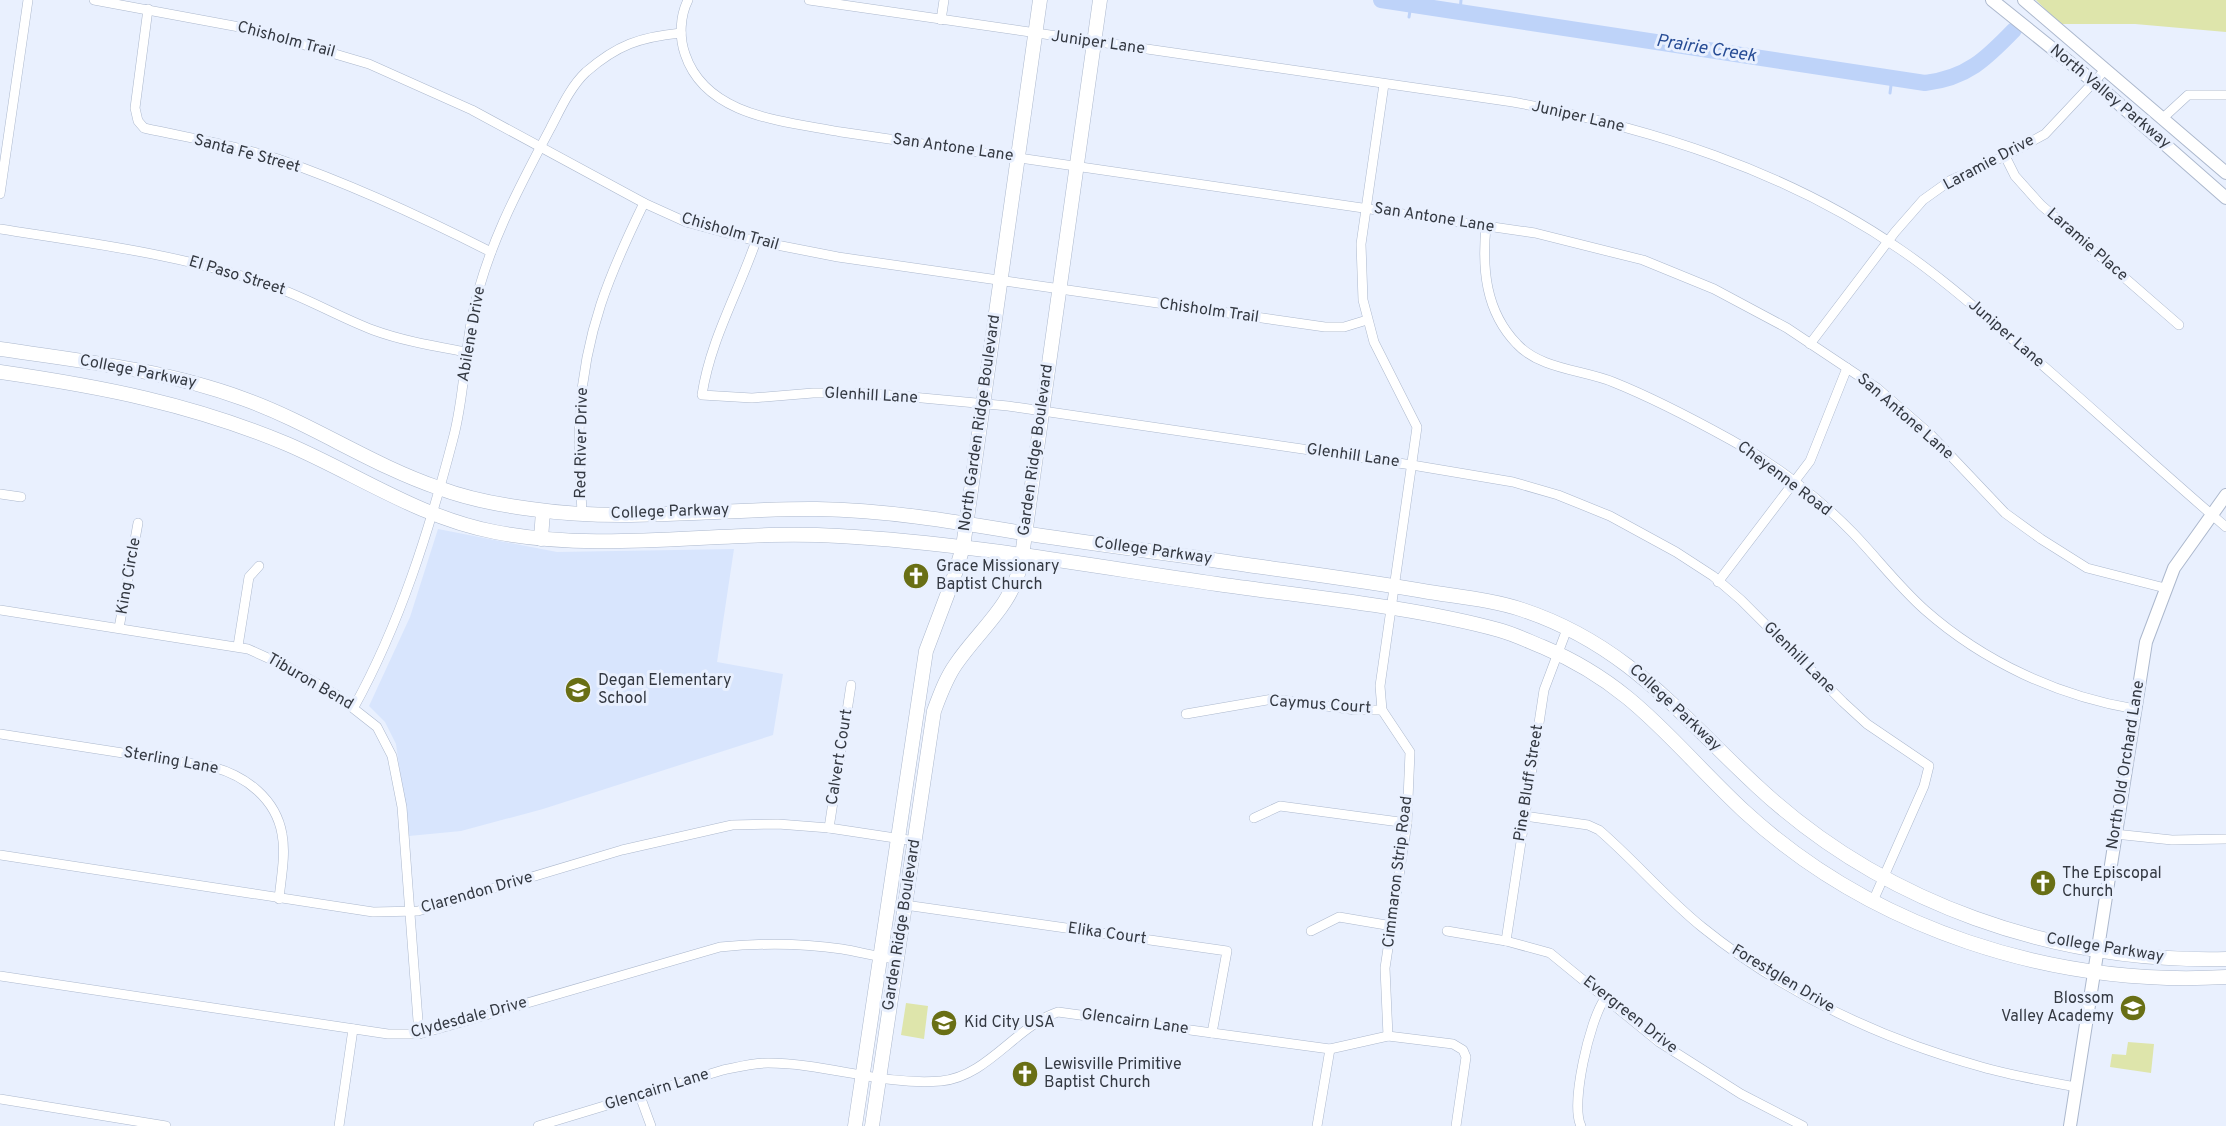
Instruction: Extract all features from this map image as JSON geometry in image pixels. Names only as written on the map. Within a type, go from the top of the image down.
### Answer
[{"type":"main road","name":"North Garden Ridge Boulevard","points":[[855,1126],[926,651],[952,584],[963,547],[1040,0]]},
{"type":"main road","name":"Garden Ridge Boulevard","points":[[872,1126],[934,711],[955,665],[1004,606],[1016,581],[1022,556],[1100,0]]},
{"type":"main road","name":"College Parkway","points":[[0,349],[159,373],[197,383],[293,419],[439,489],[471,498],[543,511],[582,515],[816,509],[899,513],[1504,604],[1530,612],[1567,629],[1617,656],[1646,678],[1785,811],[1883,879],[1935,903],[2010,931],[2097,951],[2161,958],[2226,959]]},
{"type":"main road","name":"College Parkway","points":[[0,372],[105,388],[199,411],[288,445],[379,491],[431,512],[491,532],[541,539],[625,542],[834,535],[963,547],[1390,609],[1506,631],[1600,675],[1624,692],[1684,748],[1743,810],[1806,858],[1873,901],[1926,926],[2006,954],[2094,972],[2154,978],[2226,977]]},
{"type":"main road","points":[[541,539],[543,511]]},
{"type":"street","points":[[0,194],[28,0]]},
{"type":"street","name":"Chisholm Trail","points":[[94,0],[250,29],[369,64],[424,87],[541,146],[644,203],[686,222],[756,241],[838,257],[1325,327],[1344,327],[1367,320]]},
{"type":"street","name":"San Antone Lane","points":[[688,0],[681,33],[689,65],[699,81],[712,95],[729,105],[784,121],[829,130],[1535,232],[1643,260],[1739,302],[1787,328],[1877,388],[1931,435],[2006,513],[2041,539],[2087,568],[2165,588]]},
{"type":"street","name":"Juniper Lane","points":[[808,0],[1571,113],[1672,141],[1803,192],[1888,242],[1955,290],[2226,527]]},
{"type":"street","points":[[941,20],[944,0]]},
{"type":"street","name":"North Valley Parkway","points":[[1992,0],[2094,82],[2226,198]]},
{"type":"street","name":"North Valley Parkway","points":[[2024,0],[2226,173]]},
{"type":"street","name":"Santa Fe Street","points":[[148,9],[135,108],[138,121],[144,128],[246,150],[296,166],[429,221],[491,252]]},
{"type":"street","name":"Abilene Drive","points":[[354,707],[385,647],[439,489],[459,417],[466,352],[481,279],[509,210],[541,146],[571,92],[585,73],[636,39],[681,33]]},
{"type":"street","name":"Laramie Drive","points":[[1810,344],[1923,200],[1951,180],[2005,156],[2045,134],[2106,69]]},
{"type":"street","points":[[1382,710],[1380,686],[1417,427],[1384,366],[1367,320],[1360,262],[1384,84]]},
{"type":"street","points":[[2163,118],[2188,94],[2226,95]]},
{"type":"street","name":"Laramie Place","points":[[2005,156],[2015,176],[2041,205],[2179,325]]},
{"type":"street","name":"Red River Drive","points":[[582,515],[579,414],[587,352],[603,292],[644,203]]},
{"type":"street","name":"Cheyenne Road","points":[[1486,226],[1484,267],[1489,295],[1500,322],[1526,352],[1648,397],[1732,440],[1794,483],[1851,531],[1924,609],[1968,642],[2010,668],[2053,687],[2096,702],[2135,709]]},
{"type":"street","name":"El Paso Street","points":[[0,229],[144,251],[222,269],[296,295],[371,330],[403,340],[466,352]]},
{"type":"street","name":"Glenhill Lane","points":[[756,241],[740,287],[714,342],[702,396],[752,398],[813,393],[869,393],[983,403],[1412,465],[1513,482],[1584,504],[1676,552],[1741,600],[1867,724],[1929,766],[1924,786],[1873,901]]},
{"type":"street","points":[[1718,582],[1815,452],[1847,368]]},
{"type":"street","points":[[0,494],[21,497]]},
{"type":"street","name":"North Old Orchard Lane","points":[[2070,1126],[2146,642],[2174,568],[2226,495]]},
{"type":"street","name":"King Circle","points":[[119,628],[138,523]]},
{"type":"street","points":[[238,646],[249,577],[259,566]]},
{"type":"street","name":"Tiburon Bend","points":[[0,610],[238,646],[288,667],[354,707],[377,727],[388,747],[397,773],[402,807],[419,1034]]},
{"type":"street","name":"Pine Bluff Street","points":[[1506,941],[1545,690],[1567,629]]},
{"type":"street","name":"Calvert Court","points":[[829,828],[851,685]]},
{"type":"street","name":"Caymus Court","points":[[1186,714],[1273,699],[1356,710],[1382,710]]},
{"type":"street","name":"Cimmaron Strip Road","points":[[1382,710],[1410,752],[1407,823],[1386,968],[1388,1036]]},
{"type":"street","name":"Sterling Lane","points":[[0,734],[213,767],[236,775],[266,798],[274,810],[283,838],[279,899]]},
{"type":"street","points":[[1254,818],[1280,806],[1407,823]]},
{"type":"street","name":"Forestglen Drive","points":[[1524,816],[1588,825],[1599,830],[1674,903],[1745,960],[1869,1028],[1985,1068],[2076,1087]]},
{"type":"street","name":"Clarendon Drive","points":[[0,855],[373,912],[410,911],[690,832],[755,824],[829,828],[915,841]]},
{"type":"street","points":[[2115,834],[2172,840],[2226,839]]},
{"type":"street","name":"Elika Court","points":[[905,905],[1227,951],[1212,1033]]},
{"type":"street","points":[[1311,931],[1339,917],[1392,926]]},
{"type":"street","name":"Evergreen Drive","points":[[1447,931],[1506,941],[1550,953],[1568,965],[1604,1000],[1668,1048],[1741,1094],[1803,1126]]},
{"type":"street","name":"Clydesdale Drive","points":[[0,976],[388,1034],[419,1034],[720,947],[777,943],[841,949],[897,959]]},
{"type":"street","points":[[1581,1126],[1577,1111],[1587,1044],[1596,1011],[1604,1000]]},
{"type":"street","name":"Glencairn Lane","points":[[538,1126],[723,1070],[753,1064],[795,1064],[879,1077],[942,1081],[974,1069],[1042,1017],[1058,1012],[1330,1049],[1388,1036],[1453,1044],[1463,1050],[1466,1057],[1456,1126]]},
{"type":"street","points":[[339,1126],[353,1029]]},
{"type":"street","points":[[1317,1126],[1330,1049]]},
{"type":"street","points":[[640,1096],[651,1126]]},
{"type":"street","points":[[0,1099],[165,1126]]},
{"type":"shaded area","name":"Degan Elementary School","points":[[438,529],[557,552],[734,549],[717,662],[783,674],[773,735],[543,809],[461,831],[409,836],[396,744],[385,722],[369,706],[410,617]]},
{"type":"green space","points":[[2036,0],[2226,0],[2226,32],[2135,24],[2060,24]]},
{"type":"green space","points":[[906,1003],[928,1006],[924,1039],[901,1035]]},
{"type":"green space","points":[[2128,1042],[2154,1044],[2151,1073],[2110,1067],[2112,1054],[2126,1055]]},
{"type":"waterway","name":"Prairie Creek","points":[[1381,0],[1925,83],[1953,77],[1975,66],[2014,30]]},
{"type":"waterway","name":"Prairie Creek","points":[[1420,6],[1421,0]]},
{"type":"waterway","points":[[1460,12],[1461,0]]},
{"type":"waterway","points":[[1409,17],[1411,5]]},
{"type":"waterway","points":[[1890,93],[1892,78]]},
{"type":"place","name":"Grace Missionary Baptist Church","points":[[916,576]]},
{"type":"place","name":"Degan Elementary School","points":[[578,690]]},
{"type":"place","name":"The Episcopal Church","points":[[2043,883]]},
{"type":"place","name":"Blossom Valley Academy","points":[[2133,1008]]},
{"type":"place","name":"Kid City USA","points":[[944,1023]]},
{"type":"place","name":"Lewisville Primitive Baptist Church","points":[[1025,1074]]}]
